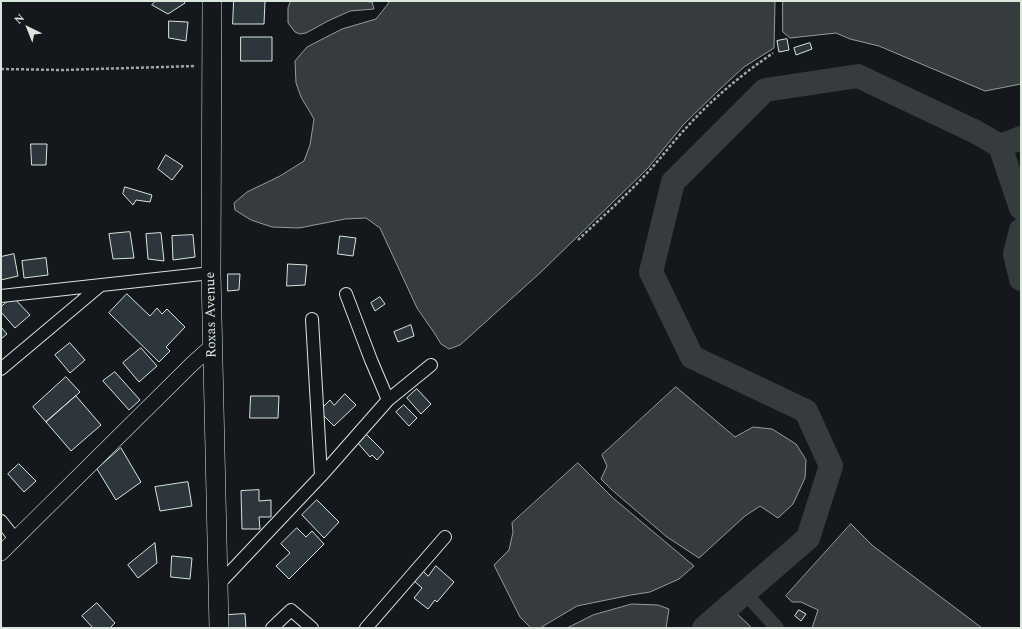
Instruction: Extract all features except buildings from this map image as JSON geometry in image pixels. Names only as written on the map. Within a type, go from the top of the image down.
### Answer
[{"type":"main road","name":"Roxas Avenue","points":[[212,1],[211,273],[219,628]]},
{"type":"street","points":[[1,296],[211,273]]},
{"type":"street","points":[[1,369],[101,284]]},
{"type":"street","points":[[346,294],[388,400]]},
{"type":"street","points":[[312,319],[321,476]]},
{"type":"street","points":[[1,553],[212,346]]},
{"type":"street","points":[[218,584],[321,476],[388,400],[431,365]]},
{"type":"street","points":[[1,521],[15,539]]},
{"type":"street","points":[[366,628],[444,537]]},
{"type":"street","points":[[272,628],[291,610],[312,628]]},
{"type":"path","points":[[578,240],[630,191],[650,170],[686,127],[752,67],[773,53]]},
{"type":"path","points":[[1,69],[62,70],[212,66]]},
{"type":"shaded area","points":[[291,1],[372,2],[374,9],[350,11],[306,33],[300,34],[295,32],[288,23],[288,8]]},
{"type":"shaded area","points":[[389,1],[775,1],[774,48],[744,67],[720,89],[684,124],[647,169],[541,272],[460,345],[449,349],[441,344],[417,308],[380,228],[366,218],[345,219],[299,228],[272,227],[251,220],[235,210],[234,203],[247,192],[280,176],[304,161],[310,145],[314,119],[301,97],[296,83],[295,61],[307,47],[342,29],[376,19]]},
{"type":"shaded area","points":[[783,1],[1021,1],[1021,84],[985,91],[879,46],[850,39],[836,33],[790,38],[783,32]]},
{"type":"shaded area","points":[[676,387],[735,437],[753,427],[772,429],[796,444],[806,460],[805,478],[793,504],[778,518],[760,506],[745,516],[699,558],[667,537],[601,479],[607,466],[602,455]]},
{"type":"shaded area","points":[[578,463],[613,498],[694,566],[679,579],[650,592],[577,606],[540,628],[531,628],[520,617],[494,565],[509,550],[513,532],[512,523]]},
{"type":"shaded area","points":[[851,524],[873,546],[982,628],[812,628],[818,610],[801,602],[792,602],[786,596]]},
{"type":"shaded area","points":[[632,604],[658,605],[669,609],[666,628],[567,628],[593,615]]},
{"type":"shaded area","points":[[735,612],[749,625],[751,628],[720,628]]},
{"type":"waterway","points":[[704,628],[808,538],[831,466],[806,411],[692,357],[651,272],[673,182],[765,90],[858,76],[976,132],[1000,146],[1021,138]]},
{"type":"waterway","points":[[1000,146],[1021,208]]},
{"type":"waterway","points":[[1021,230],[1015,254],[1021,279]]},
{"type":"waterway","points":[[745,593],[777,628]]}]
